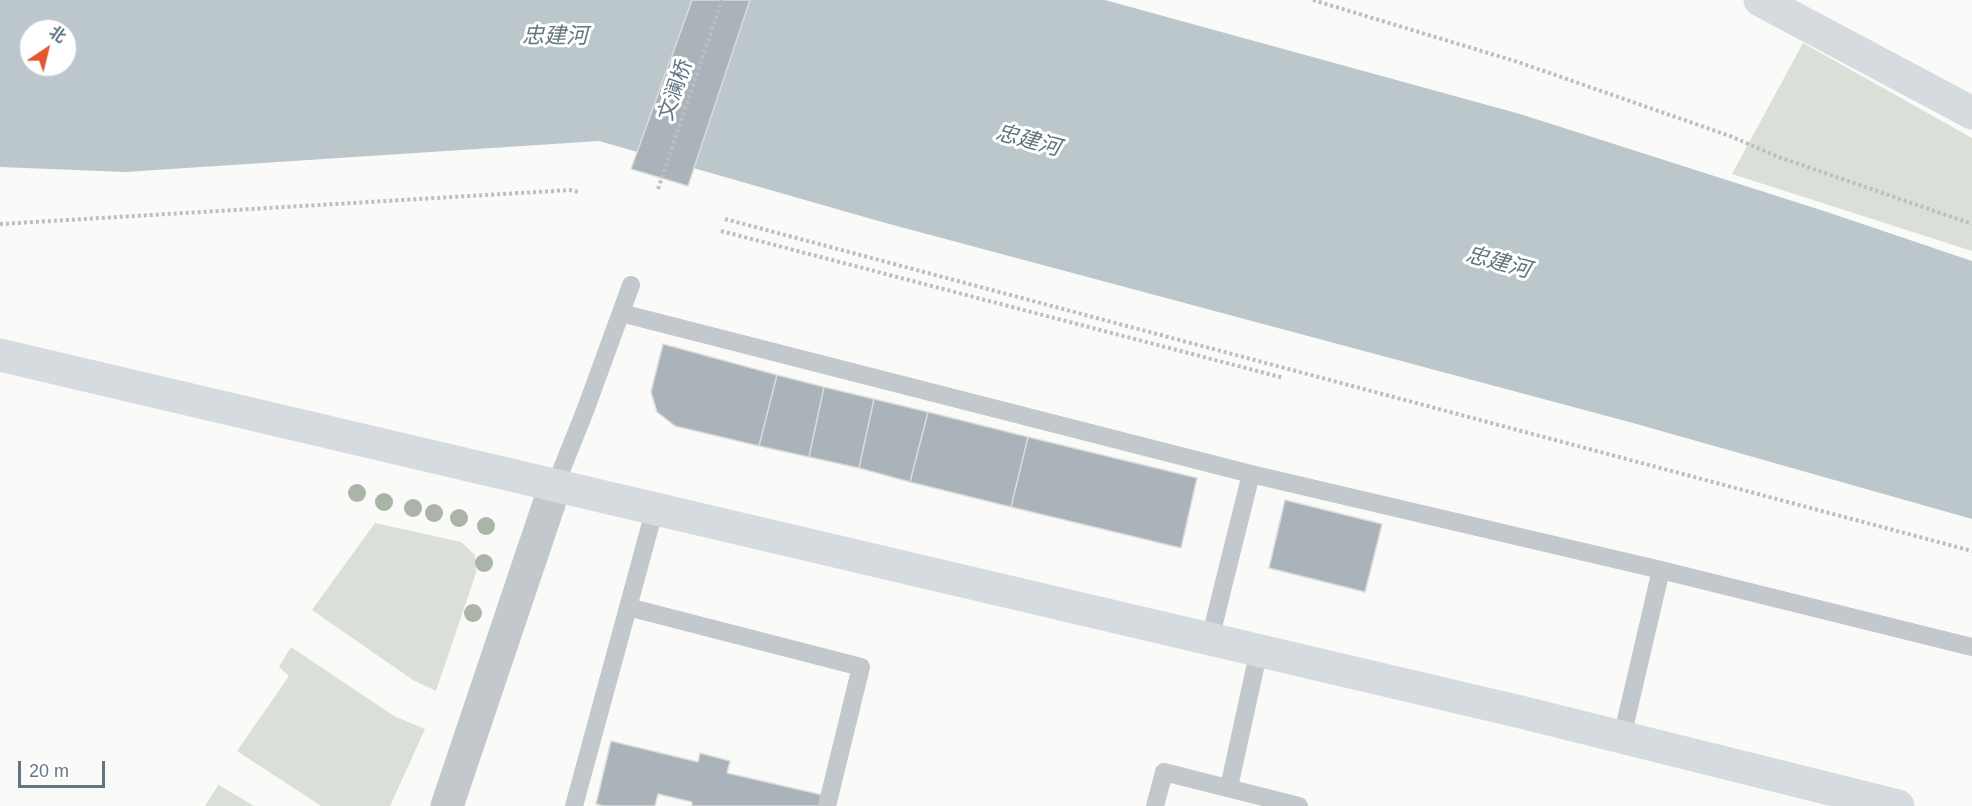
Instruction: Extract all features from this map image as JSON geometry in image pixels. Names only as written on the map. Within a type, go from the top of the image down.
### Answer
[{"type":"main road","points":[[1760,0],[1972,113]]},
{"type":"main road","points":[[0,355],[1259,650],[1898,806]]},
{"type":"street","points":[[447,806],[555,486]]},
{"type":"lane","points":[[555,486],[631,285]]},
{"type":"lane","points":[[621,313],[1251,474],[1662,570],[1972,647]]},
{"type":"lane","points":[[1210,639],[1251,474]]},
{"type":"lane","points":[[574,806],[654,508]]},
{"type":"lane","points":[[1622,737],[1662,570]]},
{"type":"lane","points":[[628,607],[861,667],[827,806]]},
{"type":"lane","points":[[1229,787],[1259,650]]},
{"type":"lane","points":[[1155,806],[1164,772],[1299,806]]},
{"type":"path","name":"文澜桥","points":[[658,189],[722,0]]},
{"type":"path","points":[[1313,0],[1518,62],[1731,136],[1776,156],[1972,225]]},
{"type":"path","points":[[0,224],[570,190],[579,192]]},
{"type":"path","points":[[725,219],[1972,550]]},
{"type":"path","points":[[721,231],[1284,378]]},
{"type":"shaded area","points":[[1803,43],[1972,138],[1972,251],[1732,174]]},
{"type":"shaded area","points":[[375,523],[461,542],[475,555],[476,573],[436,691],[413,680],[312,610]]},
{"type":"shaded area","points":[[291,647],[394,716],[425,729],[390,806],[321,806],[237,751],[289,676],[279,667]]},
{"type":"shaded area","points":[[219,785],[254,806],[205,806]]},
{"type":"water","name":"忠建河","points":[[0,0],[1105,0],[1520,114],[1972,261],[1972,519],[1633,423],[882,222],[599,141],[125,172],[0,167]]},
{"type":"building","points":[[692,0],[750,0],[688,186],[631,169]]},
{"type":"building","points":[[663,344],[777,375],[759,446],[675,426],[657,412],[651,392]]},
{"type":"building","points":[[777,375],[824,387],[809,457],[759,446]]},
{"type":"building","points":[[824,387],[874,399],[859,468],[809,457]]},
{"type":"building","points":[[874,399],[928,412],[910,482],[859,468]]},
{"type":"building","points":[[928,412],[1028,437],[1011,507],[910,482]]},
{"type":"building","points":[[1028,437],[1197,478],[1181,548],[1011,507]]},
{"type":"building","points":[[1285,500],[1382,524],[1365,592],[1269,568]]},
{"type":"building","points":[[611,741],[698,762],[700,753],[730,761],[727,773],[827,796],[824,806],[692,806],[692,802],[658,794],[655,806],[596,804]]}]
